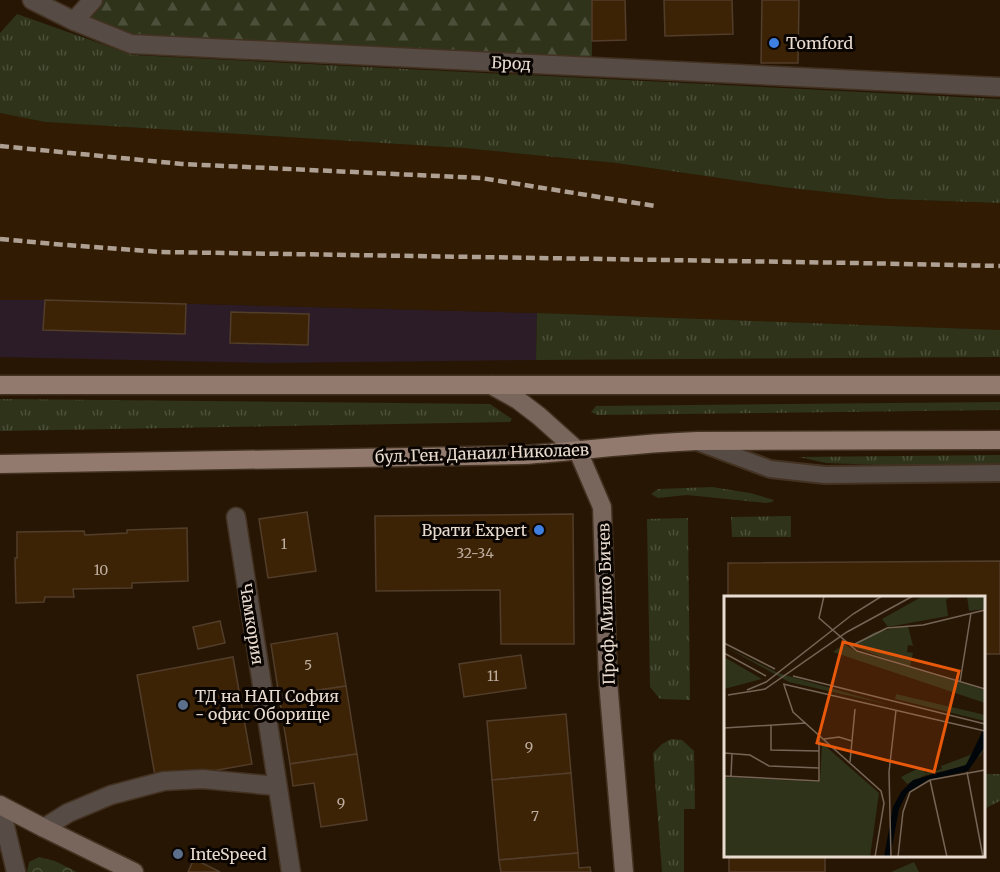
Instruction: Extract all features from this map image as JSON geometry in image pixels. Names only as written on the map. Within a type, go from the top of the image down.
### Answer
[{"type":"main road","points":[[0,385],[1000,385]]},
{"type":"main road","name":"Проф. Милко Бичев","points":[[491,385],[518,400],[578,451],[602,507],[609,681],[624,872]]},
{"type":"main road","name":"бул. Ген. Данаил Николаев","points":[[0,464],[523,455],[656,442],[697,441],[1000,440]]},
{"type":"main road","points":[[0,805],[134,872]]},
{"type":"street","name":"Брод","points":[[32,0],[74,21],[131,44],[1000,87]]},
{"type":"street","points":[[74,21],[93,0]]},
{"type":"street","name":"Чамкория","points":[[236,517],[291,872]]},
{"type":"street","points":[[44,828],[68,813],[111,795],[164,781],[213,780],[277,786]]},
{"type":"street","points":[[0,805],[16,872]]},
{"type":"lane","points":[[697,441],[770,469],[825,476],[1000,473]]},
{"type":"shaded area","points":[[0,113],[45,122],[463,148],[616,163],[782,187],[889,199],[1000,203],[1000,330],[537,313],[0,300]]},
{"type":"shaded area","points":[[0,300],[537,313],[536,360],[270,363],[0,357]]},
{"type":"green space","points":[[93,0],[592,0],[592,67],[131,44],[74,21]]},
{"type":"green space","points":[[17,14],[133,55],[1000,99],[1000,203],[889,199],[782,187],[616,163],[463,148],[45,122],[0,113],[0,33]]},
{"type":"green space","points":[[537,313],[1000,330],[1000,357],[536,360]]},
{"type":"green space","points":[[0,399],[490,404],[512,419],[510,422],[0,431]]},
{"type":"green space","points":[[1000,402],[1000,410],[597,415],[591,412],[596,406]]},
{"type":"green space","points":[[1000,455],[1000,464],[882,465],[826,463],[799,457]]},
{"type":"green space","points":[[712,487],[750,493],[774,500],[766,503],[687,495],[658,498],[651,494],[658,489]]},
{"type":"green space","points":[[791,516],[791,537],[732,537],[731,517]]},
{"type":"green space","points":[[688,518],[690,700],[660,699],[650,687],[647,519]]},
{"type":"green space","points":[[671,739],[682,740],[694,751],[695,809],[684,809],[684,872],[662,872],[653,753]]},
{"type":"green space","points":[[985,774],[1000,774],[1000,801],[985,808]]},
{"type":"green space","points":[[39,857],[55,861],[77,872],[27,872],[29,862]]},
{"type":"green space","points":[[914,862],[919,872],[891,872]]},
{"type":"building","points":[[592,0],[625,0],[626,40],[592,41]]},
{"type":"building","points":[[664,0],[732,0],[733,34],[665,36]]},
{"type":"building","points":[[762,0],[799,0],[798,63],[761,63]]},
{"type":"building","points":[[45,300],[186,304],[185,334],[43,330]]},
{"type":"building","points":[[231,312],[309,314],[308,345],[230,343]]},
{"type":"building","points":[[307,512],[316,571],[268,578],[259,519]]},
{"type":"building","points":[[573,514],[574,644],[501,644],[500,590],[376,591],[375,516]]},
{"type":"building","points":[[187,528],[188,581],[132,583],[132,588],[73,589],[74,597],[45,597],[44,602],[16,603],[17,532],[84,531],[85,535],[127,533],[127,530]]},
{"type":"building","points":[[1000,561],[1000,654],[985,654],[985,596],[728,596],[728,563]]},
{"type":"building","points":[[220,621],[225,643],[198,649],[193,627]]},
{"type":"building","points":[[337,633],[346,686],[279,696],[271,644]]},
{"type":"building","points":[[521,655],[526,688],[464,697],[459,664]]},
{"type":"building","points":[[233,657],[252,764],[156,781],[137,675]]},
{"type":"building","points":[[346,686],[357,754],[290,764],[279,696]]},
{"type":"building","points":[[566,714],[571,773],[492,780],[487,721]]},
{"type":"building","points":[[357,754],[367,820],[321,827],[314,783],[293,786],[290,764]]},
{"type":"building","points":[[571,773],[578,853],[499,860],[492,780]]},
{"type":"building","points":[[578,853],[579,868],[590,867],[591,872],[501,872],[499,860]]},
{"type":"building","points":[[729,857],[825,857],[825,872],[729,872]]},
{"type":"building","points":[[194,859],[220,872],[188,872]]},
{"type":"railway","points":[[0,146],[182,164],[481,178],[655,206]]},
{"type":"railway","points":[[0,239],[161,252],[1000,266]]},
{"type":"place","name":"Tomford","points":[[774,43]]},
{"type":"place","name":"Врати Expert","points":[[539,530]]},
{"type":"place","name":"ТД на НАП София - офис Оборище","points":[[183,705]]},
{"type":"place","name":"InteSpeed","points":[[178,854]]}]
